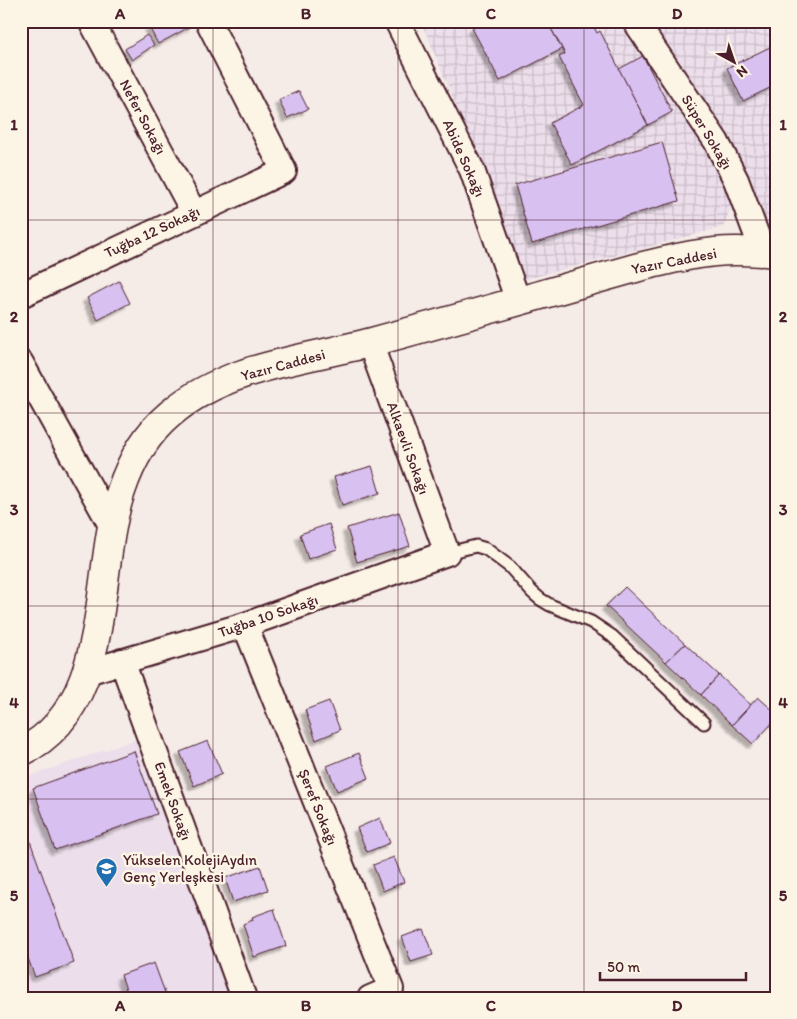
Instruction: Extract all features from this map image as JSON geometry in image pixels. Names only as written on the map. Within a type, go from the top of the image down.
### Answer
[{"type":"street","name":"Nefer Sokağı","points":[[92,21],[194,212]]},
{"type":"street","name":"Tuğba 12 Sokağı","points":[[21,295],[284,171],[208,21]]},
{"type":"street","name":"Abide Sokağı","points":[[397,21],[472,170],[518,301]]},
{"type":"street","name":"Süper Sokağı","points":[[634,21],[716,142],[736,180],[769,253]]},
{"type":"street","name":"Yazır Caddesi","points":[[21,752],[45,737],[59,723],[73,703],[87,672],[99,614],[112,527],[120,493],[130,468],[145,441],[156,428],[195,395],[234,377],[259,369],[370,343],[680,257],[731,251],[769,253]]},
{"type":"street","name":"Alkaevli Sokağı","points":[[370,343],[447,553]]},
{"type":"street","points":[[21,363],[112,527]]},
{"type":"street","name":"Tuğba 10 Sokağı","points":[[87,672],[245,625],[447,553]]},
{"type":"street","name":"Şeref Sokağı","points":[[245,625],[380,994]]},
{"type":"street","name":"Emek Sokağı","points":[[122,661],[244,998]]},
{"type":"lane","points":[[447,553],[476,546],[486,548],[510,567],[540,599],[591,622],[612,636],[704,723]]},
{"type":"shaded area","points":[[421,21],[627,21],[700,135],[735,199],[723,227],[527,279],[509,267],[461,117]]},
{"type":"shaded area","points":[[646,21],[776,21],[776,237],[766,236]]},
{"type":"shaded area","name":"Yükselen KolejiAydın Genç Yerleşkesi","points":[[138,739],[234,998],[21,998],[21,779]]},
{"type":"building","points":[[160,21],[191,21],[193,25],[158,44],[149,27]]},
{"type":"building","points":[[485,21],[547,21],[562,49],[500,81],[472,28]]},
{"type":"building","points":[[547,21],[591,21],[597,33],[600,31],[648,125],[572,165],[550,123],[584,105],[559,57],[565,54]]},
{"type":"building","points":[[147,35],[154,45],[132,60],[125,49]]},
{"type":"building","points":[[776,44],[776,85],[743,101],[727,68]]},
{"type":"building","points":[[643,56],[672,112],[648,125],[619,69]]},
{"type":"building","points":[[299,91],[308,109],[287,118],[279,100]]},
{"type":"building","points":[[662,142],[679,201],[532,244],[515,185]]},
{"type":"building","points":[[119,281],[130,303],[98,320],[87,298]]},
{"type":"building","points":[[372,466],[380,493],[342,505],[334,477]]},
{"type":"building","points":[[399,512],[410,546],[357,562],[347,528]]},
{"type":"building","points":[[329,524],[337,549],[308,559],[300,534]]},
{"type":"building","points":[[625,587],[685,644],[666,662],[606,606]]},
{"type":"building","points":[[685,644],[719,675],[701,695],[666,662]]},
{"type":"building","points":[[719,675],[751,705],[732,725],[701,695]]},
{"type":"building","points":[[758,697],[776,713],[776,719],[753,744],[732,725]]},
{"type":"building","points":[[329,701],[340,730],[316,740],[305,710]]},
{"type":"building","points":[[208,741],[222,774],[194,786],[180,752]]},
{"type":"building","points":[[134,751],[157,814],[55,850],[33,788]]},
{"type":"building","points":[[359,753],[369,778],[337,791],[327,766]]},
{"type":"building","points":[[21,816],[74,963],[35,977],[21,940]]},
{"type":"building","points":[[380,818],[390,843],[367,852],[357,828]]},
{"type":"building","points":[[394,857],[404,882],[383,891],[373,865]]},
{"type":"building","points":[[260,866],[268,890],[233,902],[225,878]]},
{"type":"building","points":[[274,909],[286,946],[254,957],[243,924],[253,920],[252,917]]},
{"type":"building","points":[[423,929],[433,955],[411,962],[402,937]]},
{"type":"building","points":[[154,963],[167,998],[129,998],[121,975]]},
{"type":"place","name":"Yükselen KolejiAydın Genç Yerleşkesi","points":[[107,888]]}]
